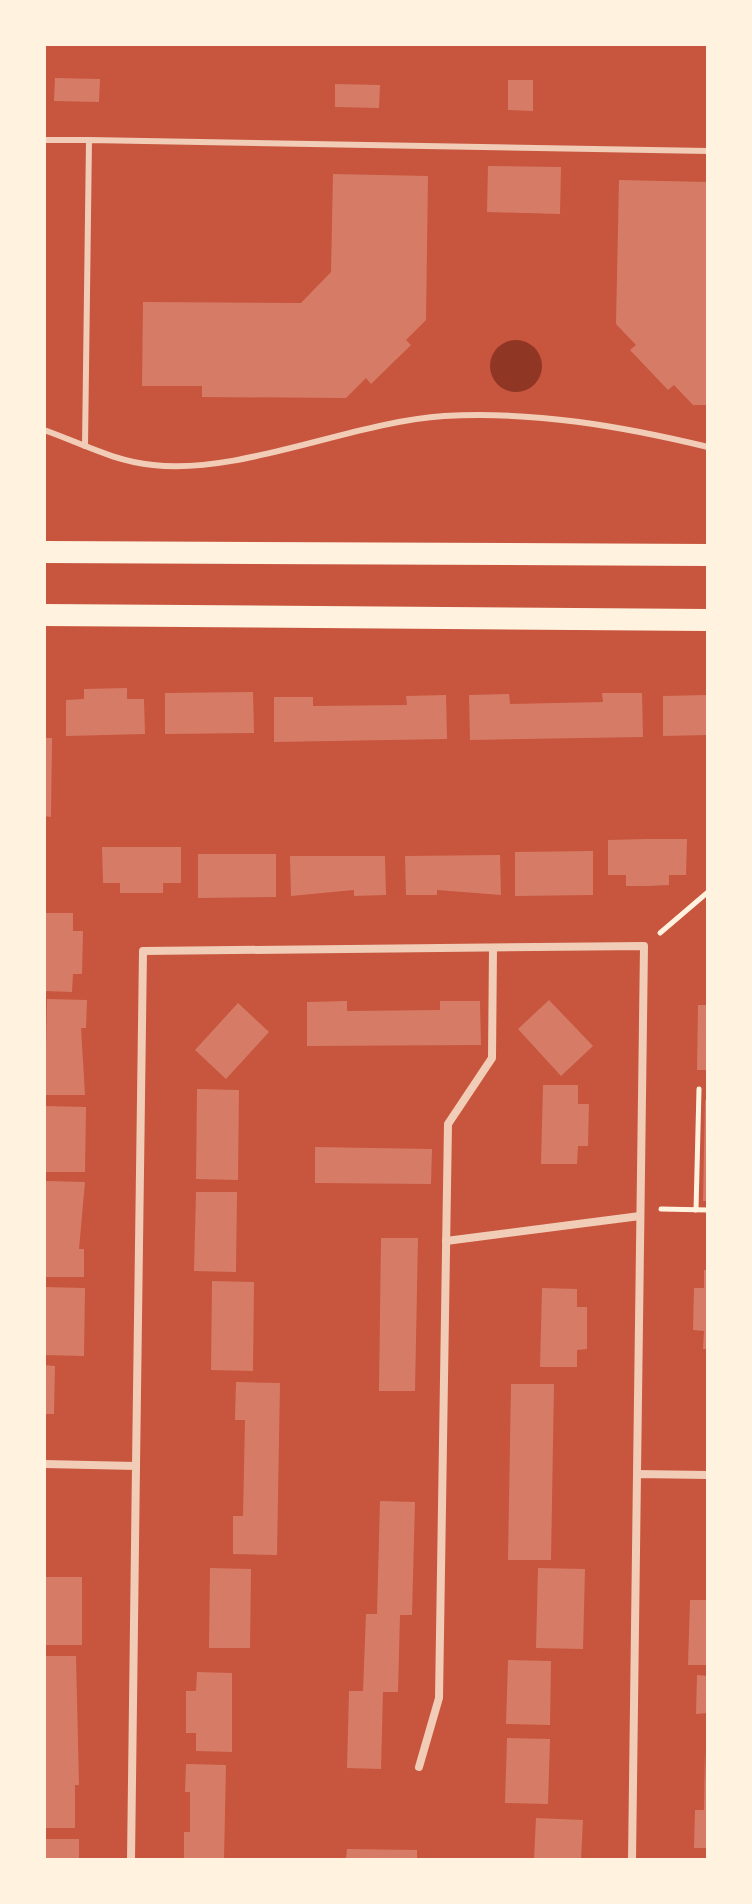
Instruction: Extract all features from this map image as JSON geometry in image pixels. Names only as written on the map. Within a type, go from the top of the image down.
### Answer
[{"type":"highway","points":[[44,552],[708,555]]},
{"type":"highway","points":[[44,615],[708,620]]},
{"type":"street","points":[[131,1860],[143,951],[644,946],[632,1860]]},
{"type":"street","points":[[419,1767],[439,1698],[448,1124],[492,1058],[493,948]]},
{"type":"street","points":[[446,1241],[640,1212]]},
{"type":"street","points":[[44,1464],[136,1466]]},
{"type":"street","points":[[637,1474],[708,1475]]},
{"type":"lane","points":[[44,140],[708,151]]},
{"type":"lane","points":[[85,446],[89,140]]},
{"type":"lane","points":[[44,430],[110,457],[170,467],[225,461],[396,422],[444,416],[502,416],[598,423],[708,447]]},
{"type":"path","points":[[644,946],[708,892]]},
{"type":"path","points":[[696,1210],[699,1089]]},
{"type":"path","points":[[640,1212],[708,1210]]},
{"type":"shaded area","points":[[516,340],[534,348],[542,366],[534,384],[516,392],[498,384],[490,366],[498,348]]},
{"type":"building","points":[[55,78],[100,79],[99,102],[54,101]]},
{"type":"building","points":[[508,80],[533,80],[533,111],[508,110]]},
{"type":"building","points":[[335,84],[380,85],[379,108],[335,107]]},
{"type":"building","points":[[488,166],[561,167],[560,214],[487,212]]},
{"type":"building","points":[[333,174],[428,176],[426,320],[406,340],[411,345],[371,384],[366,378],[346,398],[202,397],[202,386],[142,386],[143,302],[301,303],[331,272]]},
{"type":"building","points":[[619,180],[708,182],[708,405],[693,405],[674,385],[668,390],[630,350],[636,345],[616,324]]},
{"type":"building","points":[[127,688],[127,699],[144,699],[145,734],[66,736],[66,700],[84,699],[84,689]]},
{"type":"building","points":[[253,692],[254,733],[165,734],[165,693]]},
{"type":"building","points":[[602,693],[642,693],[643,737],[470,740],[469,695],[509,694],[510,704],[603,702]]},
{"type":"building","points":[[446,695],[447,739],[274,742],[274,697],[313,697],[313,706],[407,705],[406,696]]},
{"type":"building","points":[[708,695],[708,735],[663,736],[663,696]]},
{"type":"building","points":[[44,738],[52,738],[51,817],[44,816]]},
{"type":"building","points":[[687,839],[686,875],[669,875],[669,885],[626,886],[626,875],[608,875],[608,840]]},
{"type":"building","points":[[102,847],[181,847],[181,883],[163,883],[163,893],[120,893],[120,883],[103,883]]},
{"type":"building","points":[[593,851],[593,895],[515,896],[515,852]]},
{"type":"building","points":[[198,854],[276,854],[276,897],[198,898]]},
{"type":"building","points":[[500,855],[501,895],[437,890],[437,895],[406,895],[405,856]]},
{"type":"building","points":[[290,856],[385,856],[386,895],[354,896],[354,890],[291,896]]},
{"type":"building","points":[[44,913],[73,913],[73,931],[83,931],[82,974],[73,974],[72,992],[44,991]]},
{"type":"building","points":[[47,999],[87,1000],[86,1028],[81,1028],[85,1095],[45,1095]]},
{"type":"building","points":[[549,1000],[593,1046],[561,1076],[518,1029]]},
{"type":"building","points":[[347,1001],[347,1011],[440,1010],[440,1001],[480,1001],[481,1045],[307,1046],[307,1002]]},
{"type":"building","points":[[238,1003],[269,1032],[226,1079],[195,1050]]},
{"type":"building","points":[[698,1005],[708,1005],[708,1070],[697,1070]]},
{"type":"building","points":[[543,1085],[578,1085],[578,1104],[589,1104],[588,1146],[578,1146],[577,1164],[541,1164]]},
{"type":"building","points":[[197,1089],[239,1090],[238,1180],[196,1179]]},
{"type":"building","points":[[705,1100],[708,1100],[708,1201],[703,1201]]},
{"type":"building","points":[[46,1106],[86,1107],[85,1172],[45,1172]]},
{"type":"building","points":[[315,1147],[432,1149],[431,1184],[315,1183]]},
{"type":"building","points":[[46,1181],[85,1182],[79,1249],[84,1249],[84,1277],[44,1277]]},
{"type":"building","points":[[196,1192],[237,1192],[236,1272],[194,1271]]},
{"type":"building","points":[[381,1238],[418,1238],[415,1391],[379,1391]]},
{"type":"building","points":[[704,1270],[708,1270],[708,1349],[703,1349],[704,1331],[693,1330],[694,1288],[704,1288]]},
{"type":"building","points":[[212,1281],[254,1282],[253,1371],[211,1370]]},
{"type":"building","points":[[44,1287],[85,1288],[84,1356],[44,1355]]},
{"type":"building","points":[[542,1288],[577,1289],[577,1307],[587,1307],[587,1349],[577,1350],[577,1367],[540,1367]]},
{"type":"building","points":[[44,1365],[55,1366],[54,1414],[44,1414]]},
{"type":"building","points":[[236,1382],[280,1383],[277,1555],[233,1554],[233,1516],[243,1516],[245,1420],[235,1420]]},
{"type":"building","points":[[511,1384],[554,1384],[551,1560],[508,1560]]},
{"type":"building","points":[[380,1501],[415,1502],[412,1615],[400,1615],[398,1692],[383,1692],[381,1769],[347,1768],[349,1691],[363,1691],[366,1614],[377,1614]]},
{"type":"building","points":[[210,1568],[251,1569],[250,1648],[209,1648]]},
{"type":"building","points":[[538,1568],[585,1569],[583,1649],[536,1648]]},
{"type":"building","points":[[44,1577],[82,1577],[82,1645],[44,1645]]},
{"type":"building","points":[[690,1600],[708,1600],[708,1665],[688,1665]]},
{"type":"building","points":[[44,1656],[76,1656],[79,1785],[75,1785],[75,1828],[44,1828]]},
{"type":"building","points":[[508,1660],[551,1661],[550,1725],[506,1724]]},
{"type":"building","points":[[197,1672],[232,1673],[232,1752],[196,1751],[196,1733],[186,1733],[186,1691],[196,1691]]},
{"type":"building","points":[[697,1675],[708,1676],[708,1713],[696,1714]]},
{"type":"building","points":[[507,1738],[550,1739],[548,1804],[505,1803]]},
{"type":"building","points":[[705,1750],[708,1848],[694,1848],[695,1810],[704,1810]]},
{"type":"building","points":[[186,1764],[226,1765],[224,1860],[184,1860],[184,1832],[190,1832],[190,1792],[185,1792]]},
{"type":"building","points":[[536,1818],[583,1820],[581,1860],[534,1860]]},
{"type":"building","points":[[44,1839],[79,1839],[79,1860],[44,1860]]},
{"type":"building","points":[[347,1849],[417,1850],[417,1860],[346,1860]]}]
